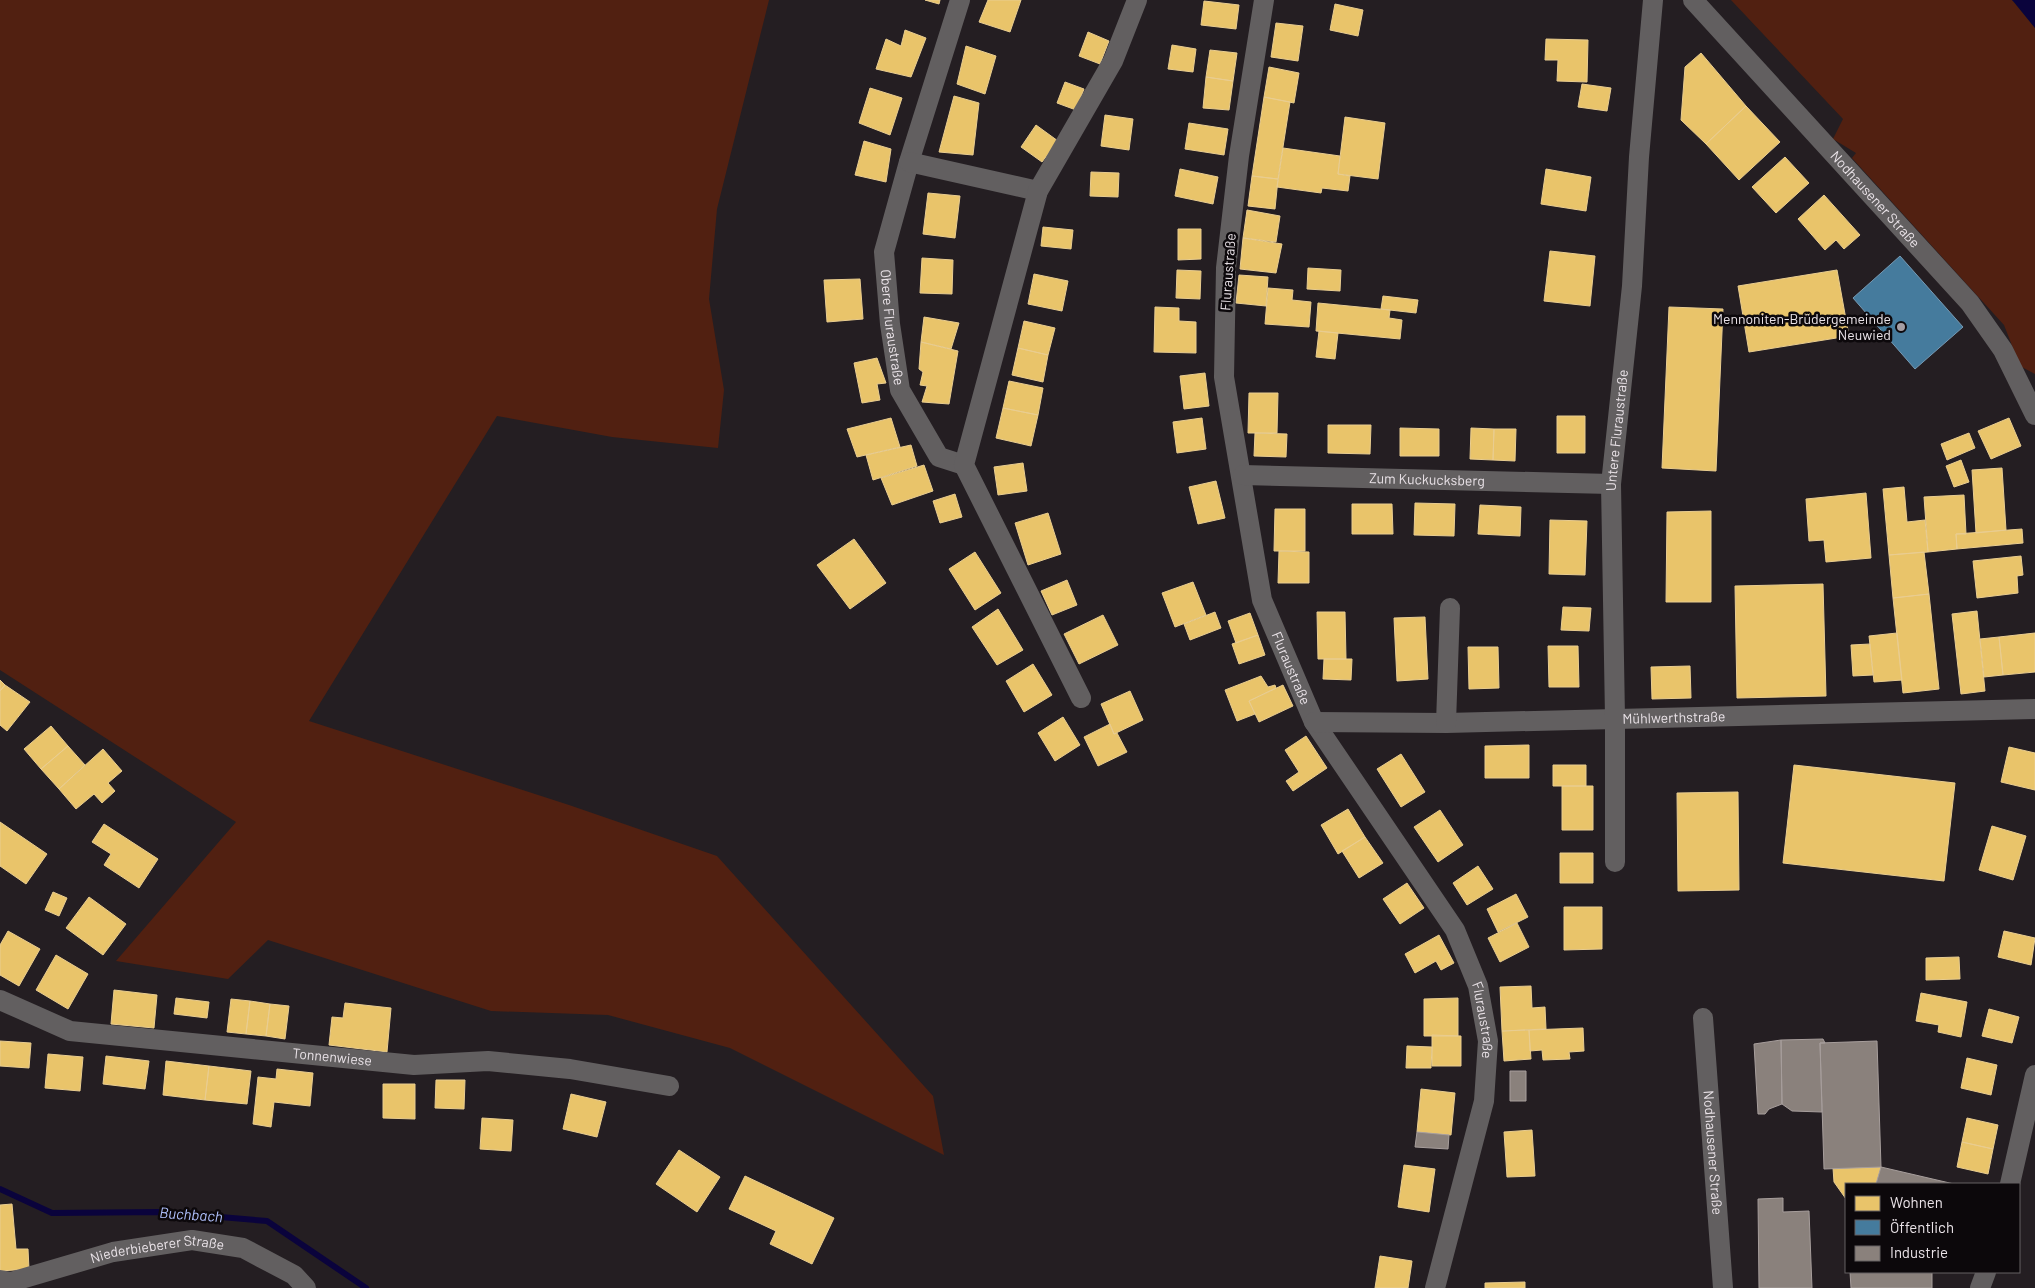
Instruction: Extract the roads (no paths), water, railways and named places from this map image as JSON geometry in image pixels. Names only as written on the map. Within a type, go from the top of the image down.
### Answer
[{"type":"street","name":"Obere Fluraustraße","points":[[960,0],[909,162],[884,252],[890,324],[900,390],[939,457],[964,465]]},
{"type":"street","points":[[1081,698],[964,465],[1038,191],[1113,61],[1137,0]]},
{"type":"street","name":"Fluraustraße","points":[[1264,0],[1239,156],[1226,268],[1224,377],[1243,475],[1262,600],[1314,722],[1455,930],[1478,986],[1488,1041],[1484,1101],[1435,1288]]},
{"type":"street","name":"Untere Fluraustraße","points":[[1615,862],[1616,717],[1611,484],[1632,286],[1639,157],[1653,0]]},
{"type":"street","name":"Nodhausener Straße","points":[[1693,0],[1970,303],[2002,350],[2035,415]]},
{"type":"street","points":[[909,162],[1038,191]]},
{"type":"street","name":"Zum Kuckucksberg","points":[[1243,475],[1611,484]]},
{"type":"street","points":[[1446,723],[1450,608]]},
{"type":"street","name":"Mühlwerthstraße","points":[[1314,722],[1446,723],[1616,717],[2035,709]]},
{"type":"street","name":"Tonnenwiese","points":[[0,1000],[70,1031],[414,1065],[488,1061],[561,1068],[669,1086]]},
{"type":"street","name":"Nodhausener Straße","points":[[1703,1018],[1723,1288]]},
{"type":"street","points":[[2010,1183],[2035,1075]]},
{"type":"street","name":"Niederbieberer Straße","points":[[8,1283],[113,1252],[192,1240],[243,1248],[294,1274],[306,1288]]},
{"type":"street","points":[[1980,1288],[1986,1273]]},
{"type":"waterway","name":"Buchbach","points":[[0,1189],[52,1213],[161,1212],[267,1221],[366,1288]]},
{"type":"place","name":"Mennoniten-Brüdergemeinde Neuwied","points":[[1901,327]]}]
